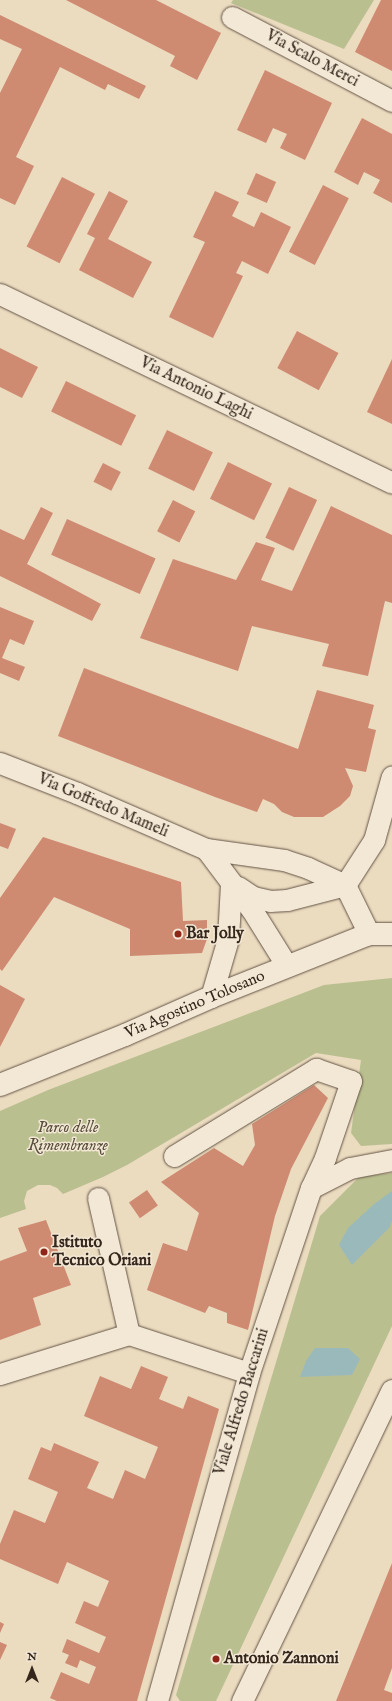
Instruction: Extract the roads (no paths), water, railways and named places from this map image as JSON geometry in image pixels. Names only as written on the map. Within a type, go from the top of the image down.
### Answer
[{"type":"main road","name":"Via Agostino Tolosano","points":[[0,1085],[118,1038],[211,996],[369,934],[392,934]]},
{"type":"street","name":"Via Scalo Merci","points":[[232,17],[392,101]]},
{"type":"street","name":"Via Antonio Laghi","points":[[0,294],[392,483]]},
{"type":"street","name":"Via Goffredo Mameli","points":[[0,763],[76,793],[206,849],[284,860],[308,868],[345,885]]},
{"type":"street","points":[[231,883],[253,897],[270,901],[287,900],[345,885],[374,840],[392,776]]},
{"type":"street","points":[[206,849],[252,910],[286,966]]},
{"type":"street","points":[[211,996],[228,939],[231,883]]},
{"type":"street","points":[[345,885],[369,934]]},
{"type":"street","points":[[174,1156],[316,1069],[351,1081],[325,1158],[311,1188]]},
{"type":"street","points":[[311,1188],[350,1168],[392,1160]]},
{"type":"street","name":"Viale Alfredo Baccarini","points":[[157,1701],[249,1373],[311,1188]]},
{"type":"street","points":[[98,1198],[129,1334]]},
{"type":"street","points":[[0,1374],[129,1334],[249,1373]]},
{"type":"street","points":[[242,1701],[392,1390]]},
{"type":"water","points":[[392,1191],[392,1221],[389,1228],[352,1265],[339,1245],[348,1228],[373,1205]]},
{"type":"water","points":[[315,1348],[348,1348],[360,1359],[352,1375],[300,1377],[306,1361]]},
{"type":"place","name":"Bar Jolly","points":[[178,934]]},
{"type":"place","name":"Istituto Tecnico Oriani","points":[[44,1252]]},
{"type":"place","name":"Antonio Zannoni","points":[[216,1659]]},
{"type":"park label","name":"Parco delle Rimembranze","points":[[68,1137]]}]
